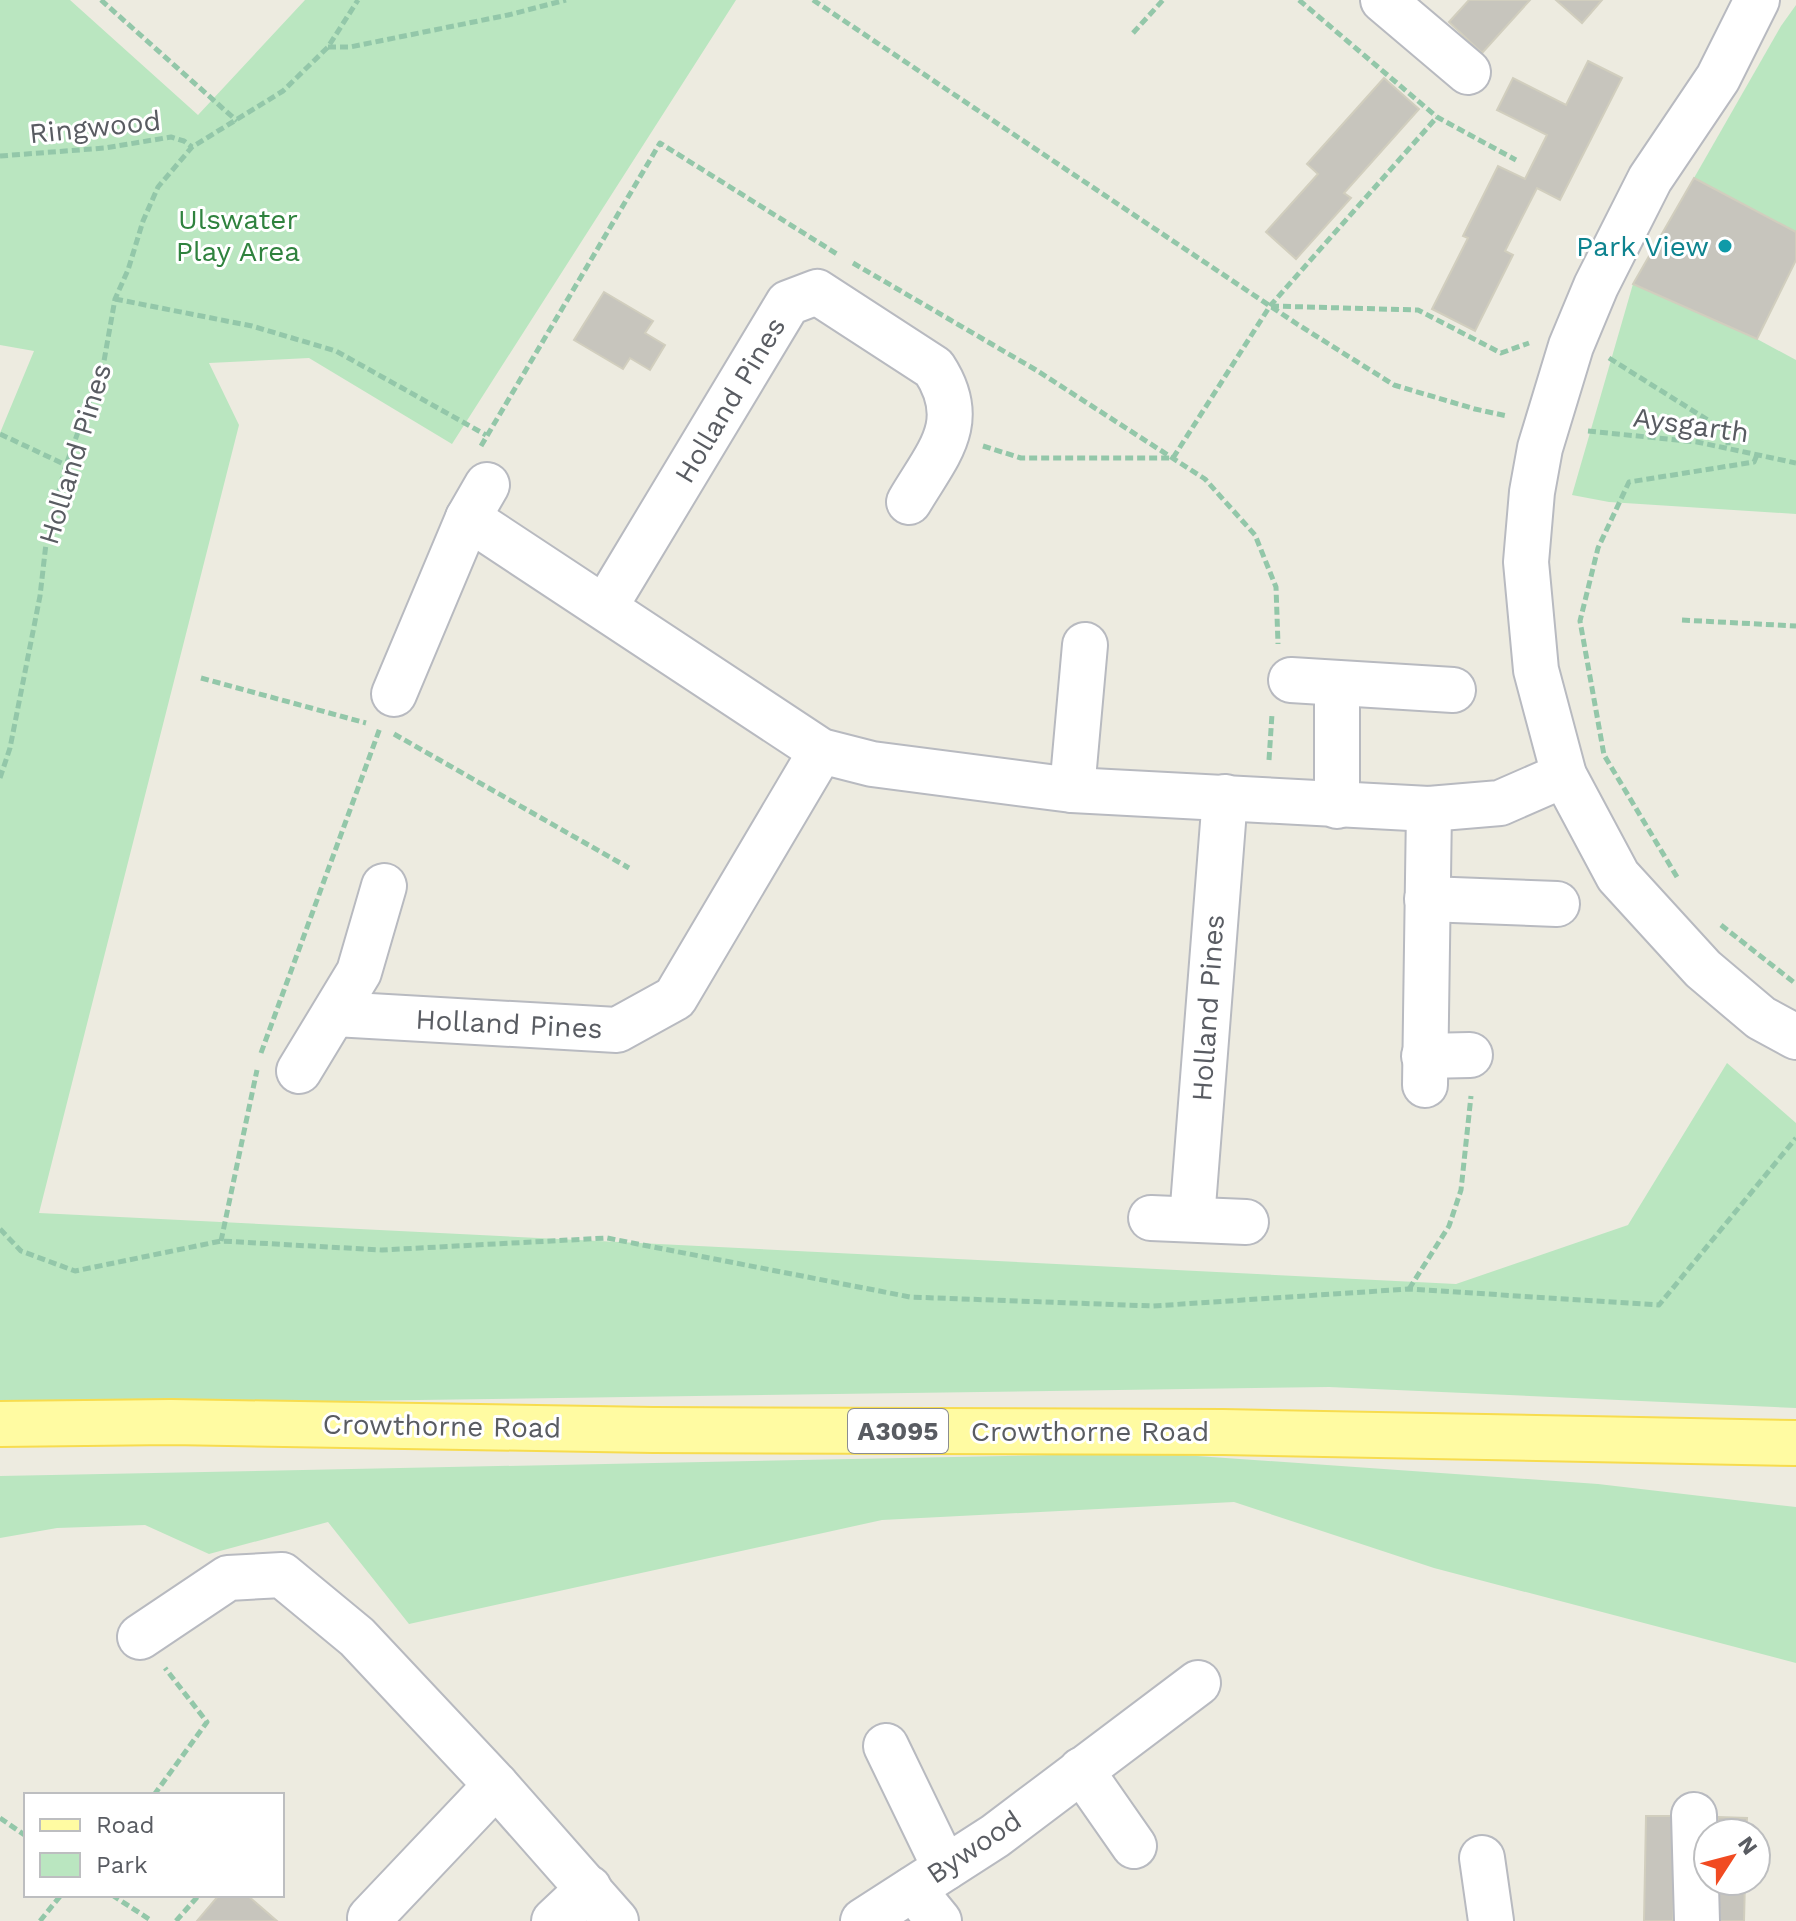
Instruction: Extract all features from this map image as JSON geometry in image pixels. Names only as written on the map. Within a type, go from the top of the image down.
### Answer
[{"type":"main road","name":"Crowthorne Road","points":[[0,1424],[171,1422],[653,1430],[1223,1432],[1796,1443]]},
{"type":"street","points":[[1757,0],[1718,78],[1650,179],[1596,286],[1571,346],[1540,448],[1532,492],[1526,562],[1536,670],[1564,775],[1618,876],[1703,969],[1761,1018],[1796,1037]]},
{"type":"street","points":[[1388,2],[1468,72]]},
{"type":"street","name":"Holland Pines","points":[[605,607],[788,303],[817,292],[934,368],[948,397],[951,414],[948,435]]},
{"type":"street","points":[[909,502],[948,435]]},
{"type":"street","points":[[387,710],[478,484],[605,607],[821,751],[872,764],[1072,790],[1429,809],[1500,803],[1564,775]]},
{"type":"street","points":[[1072,790],[1085,645]]},
{"type":"street","points":[[1280,681],[1453,690]]},
{"type":"street","points":[[1337,683],[1337,806]]},
{"type":"street","name":"Holland Pines","points":[[335,1014],[617,1030],[629,1024],[675,998],[821,751]]},
{"type":"street","name":"Holland Pines","points":[[1245,799],[1171,1219],[1246,1222]]},
{"type":"street","points":[[1429,809],[1424,1071],[1470,1055]]},
{"type":"street","points":[[299,1071],[359,972],[384,886]]},
{"type":"street","points":[[1427,899],[1557,904]]},
{"type":"street","points":[[140,1637],[228,1578],[282,1575],[357,1637],[496,1785],[616,1921]]},
{"type":"street","name":"Bywood","points":[[863,1921],[932,1893],[995,1836],[1198,1683]]},
{"type":"street","points":[[886,1746],[932,1893]]},
{"type":"street","points":[[1081,1770],[1134,1846]]},
{"type":"street","points":[[371,1921],[370,1918],[496,1785]]},
{"type":"street","points":[[1694,1815],[1697,1921]]},
{"type":"street","points":[[1482,1858],[1491,1921]]},
{"type":"street","points":[[554,1921],[589,1888]]},
{"type":"path","points":[[101,0],[237,121]]},
{"type":"path","name":"Holland Pines","points":[[0,778],[10,748],[40,596],[47,535],[66,465],[104,361],[115,299],[158,187],[192,147],[283,91],[328,47],[358,0]]},
{"type":"path","points":[[328,47],[350,47],[566,0]]},
{"type":"path","points":[[813,0],[1270,306],[1394,385],[1512,417]]},
{"type":"path","points":[[1133,33],[1163,0]]},
{"type":"path","points":[[1299,0],[1437,117],[1516,160]]},
{"type":"path","points":[[1173,458],[1270,306],[1437,117]]},
{"type":"path","name":"Ringwood","points":[[0,156],[105,148],[171,137],[192,147]]},
{"type":"path","points":[[478,484],[486,435],[660,143],[816,242],[1036,370],[1205,479],[1255,535],[1276,587],[1280,681],[1245,799]]},
{"type":"path","points":[[115,299],[252,326],[336,351],[486,435]]},
{"type":"path","points":[[1270,306],[1418,310],[1501,353],[1539,339]]},
{"type":"path","points":[[1605,356],[1722,429],[1728,436],[1728,449]]},
{"type":"path","name":"Aysgarth","points":[[1580,430],[1697,442],[1796,463]]},
{"type":"path","points":[[0,434],[66,465]]},
{"type":"path","points":[[948,435],[1021,458],[1173,458]]},
{"type":"path","points":[[1684,889],[1604,755],[1580,621],[1598,548],[1629,482],[1754,462],[1757,455]]},
{"type":"path","points":[[1682,620],[1796,626]]},
{"type":"path","points":[[201,678],[387,710],[629,868]]},
{"type":"path","points":[[221,1241],[262,1047],[387,710]]},
{"type":"path","points":[[1715,920],[1796,984]]},
{"type":"path","points":[[1409,1289],[1449,1226],[1461,1190],[1473,1080],[1470,1055]]},
{"type":"path","points":[[0,1229],[21,1251],[75,1271],[221,1241],[382,1250],[607,1238],[910,1297],[1153,1306],[1409,1289],[1659,1305],[1796,1138]]},
{"type":"path","points":[[140,1637],[207,1722],[155,1793]]},
{"type":"path","points":[[0,1818],[24,1835]]},
{"type":"path","points":[[40,1921],[59,1897]]},
{"type":"path","points":[[115,1897],[152,1921]]},
{"type":"path","points":[[176,1921],[197,1897]]},
{"type":"green space","name":"Ulswater Play Area","points":[[0,0],[70,0],[198,115],[305,0],[736,0],[452,444],[309,358],[209,363],[239,425],[39,1213],[1456,1284],[1628,1225],[1727,1063],[1796,1123],[1796,1408],[1329,1387],[0,1406],[0,433],[34,351],[0,345]]},
{"type":"green space","points":[[1796,5],[1796,232],[1694,178]]},
{"type":"green space","points":[[1633,284],[1757,339],[1796,360],[1796,514],[1609,502],[1572,495]]},
{"type":"green space","points":[[1154,1453],[1598,1484],[1796,1507],[1796,1663],[1434,1568],[1234,1502],[882,1520],[409,1624],[328,1522],[209,1554],[145,1525],[57,1528],[0,1538],[0,1476]]},
{"type":"building","points":[[1469,0],[1530,0],[1482,53],[1449,22]]},
{"type":"building","points":[[1556,0],[1602,0],[1582,23]]},
{"type":"building","points":[[1588,61],[1622,78],[1560,200],[1537,188],[1505,251],[1513,255],[1475,331],[1432,309],[1468,238],[1463,236],[1498,166],[1525,179],[1547,135],[1497,110],[1513,78],[1566,105]]},
{"type":"building","points":[[1384,78],[1419,109],[1344,193],[1351,198],[1296,259],[1266,232],[1318,174],[1307,164]]},
{"type":"building","name":"Park View","points":[[1694,178],[1796,232],[1796,260],[1757,339],[1633,284]]},
{"type":"building","points":[[604,292],[653,321],[645,333],[665,345],[650,370],[630,358],[623,369],[574,340]]},
{"type":"building","points":[[1646,1816],[1675,1816],[1673,1921],[1644,1921]]},
{"type":"building","points":[[217,1897],[249,1897],[277,1921],[197,1921]]},
{"type":"building","points":[[1716,1897],[1745,1897],[1744,1921],[1715,1921]]},
{"type":"place","name":"Park View","points":[[1725,246]]}]
